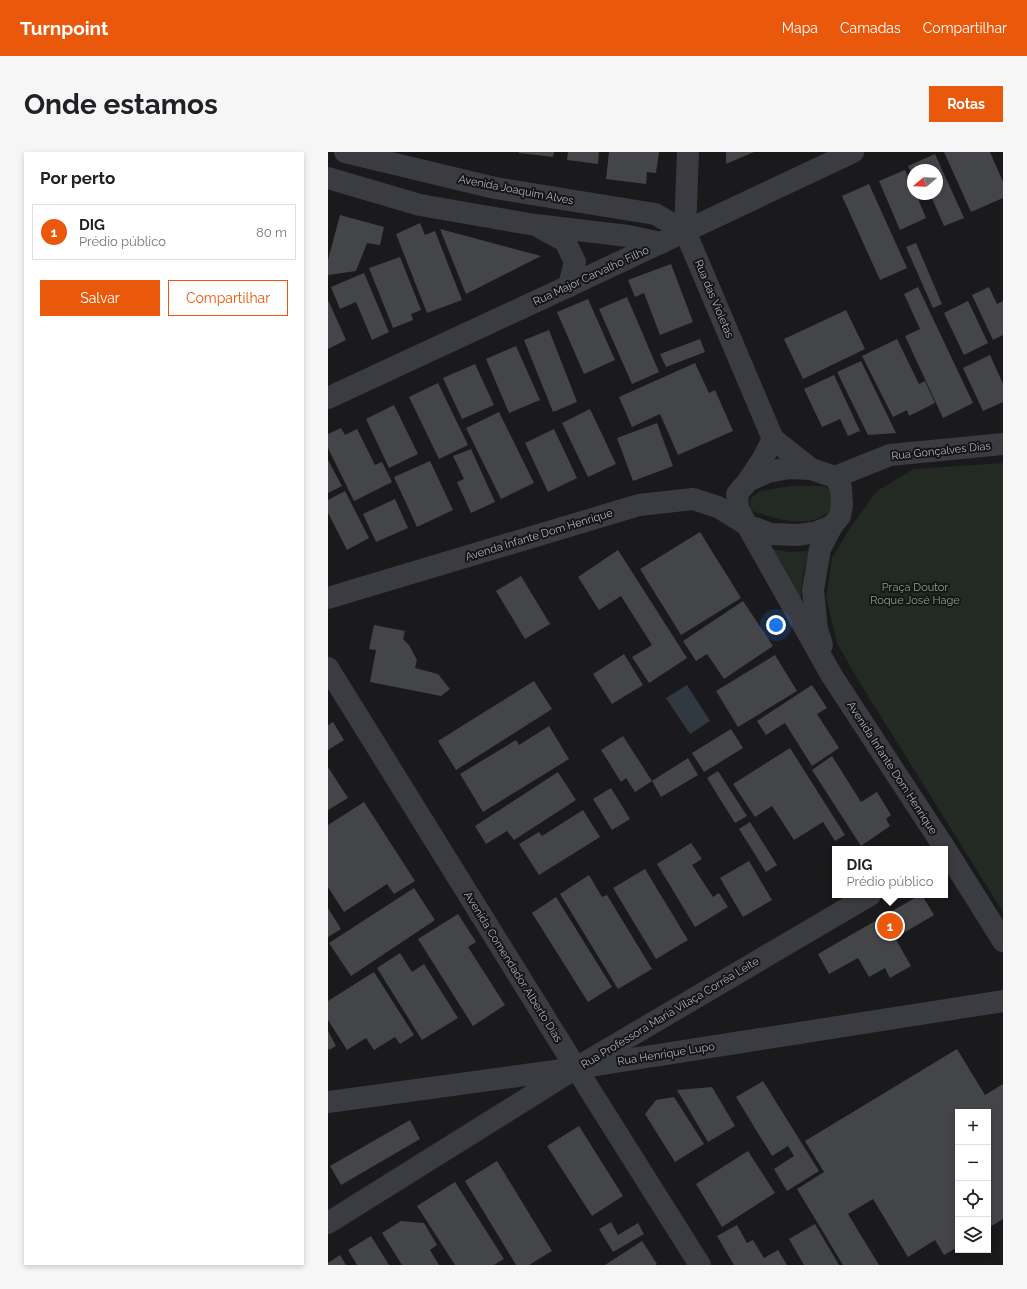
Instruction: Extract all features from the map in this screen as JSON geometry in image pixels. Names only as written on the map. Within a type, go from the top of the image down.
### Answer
[{"type":"street","name":"Avenida Joaquim Alves","points":[[345,152],[495,188],[655,214],[685,231]]},
{"type":"street","name":"Rua das Violetas","points":[[688,152],[685,231],[773,439],[810,469]]},
{"type":"street","name":"Rua Major Carvalho Filho","points":[[328,398],[853,152]]},
{"type":"street","points":[[328,178],[420,205],[534,225],[628,236],[661,243]]},
{"type":"street","points":[[534,225],[565,241],[575,262],[569,286]]},
{"type":"street","points":[[748,481],[768,472],[789,468],[810,469],[835,477],[841,488],[842,505],[840,516],[832,526],[817,532],[798,535],[770,534],[747,526],[738,509],[737,494],[762,460],[773,439]]},
{"type":"street","name":"Rua Gonçalves Dias","points":[[835,477],[890,455],[1003,444]]},
{"type":"street","name":"Avenda Infante Dom Henrique","points":[[328,598],[639,505],[693,499],[718,507],[747,526]]},
{"type":"street","name":"Avenida Infante Dom Henrique","points":[[747,526],[832,676],[943,846]]},
{"type":"street","name":"Avenida Infante Dom Henrique","points":[[832,526],[820,549],[813,590],[817,629],[832,676]]},
{"type":"street","name":"Avenida Comendador Alberto Dias","points":[[328,668],[700,1265]]},
{"type":"street","name":"Avenida Infante Dom Henrique","points":[[948,854],[1003,941]]},
{"type":"street","name":"Rua Professora Maria Vilaça Corrêa Leite","points":[[328,1223],[576,1068],[865,898]]},
{"type":"street","name":"Rua Henrique Lupo","points":[[328,1102],[576,1068],[1003,1001]]},
{"type":"green space","name":"Praça Doutor Roque José Hage","points":[[1003,463],[1003,912],[858,680],[837,643],[826,598],[832,558],[852,525],[877,491],[914,469]]},
{"type":"green space","points":[[792,486],[823,486],[833,491],[830,511],[819,518],[803,522],[775,518],[750,510],[750,499],[760,491]]},
{"type":"green space","points":[[766,548],[790,552],[809,551],[803,574],[800,604]]},
{"type":"shaded area","points":[[687,685],[710,721],[690,734],[666,698]]},
{"type":"building","points":[[519,152],[554,152],[553,157]]},
{"type":"building","points":[[568,152],[599,152],[598,164],[567,160]]},
{"type":"building","points":[[609,152],[659,152],[656,173],[647,172],[646,184],[606,179]]},
{"type":"building","points":[[726,152],[754,152],[726,164]]},
{"type":"building","points":[[944,152],[990,152],[1003,182],[1003,198],[971,212]]},
{"type":"building","points":[[935,154],[940,164],[912,164]]},
{"type":"building","points":[[905,170],[907,174],[907,200],[918,200],[926,218],[900,230],[879,181]]},
{"type":"building","points":[[943,172],[964,218],[944,226],[933,200],[943,200]]},
{"type":"building","points":[[869,184],[907,268],[880,280],[842,196]]},
{"type":"building","points":[[340,215],[384,227],[380,245],[367,243],[356,271],[328,275],[328,260]]},
{"type":"building","points":[[420,223],[425,235],[435,231],[462,300],[427,313],[396,234]]},
{"type":"building","points":[[440,229],[541,256],[466,294]]},
{"type":"building","points":[[916,243],[942,304],[933,308],[906,247]]},
{"type":"building","points":[[400,257],[421,310],[411,314],[413,320],[393,328],[369,268]]},
{"type":"building","points":[[671,264],[693,322],[660,335],[644,293],[635,297],[628,280]]},
{"type":"building","points":[[364,273],[389,332],[372,340],[356,302],[340,309],[331,287]]},
{"type":"building","points":[[918,287],[973,403],[943,418],[905,336],[920,329],[904,294]]},
{"type":"building","points":[[989,287],[997,304],[1003,301],[1003,335],[993,340],[972,295]]},
{"type":"building","points":[[627,297],[659,372],[632,384],[599,309]]},
{"type":"building","points":[[588,299],[615,360],[584,374],[557,312]]},
{"type":"building","points":[[328,300],[346,340],[328,349]]},
{"type":"building","points":[[968,301],[988,343],[964,355],[944,313]]},
{"type":"building","points":[[846,310],[865,349],[803,379],[784,339]]},
{"type":"building","points":[[549,330],[577,402],[553,412],[524,340]]},
{"type":"building","points":[[700,339],[705,352],[666,367],[660,354]]},
{"type":"building","points":[[897,339],[919,384],[925,381],[935,403],[909,416],[907,410],[893,417],[862,356]]},
{"type":"building","points":[[516,346],[540,400],[509,413],[486,359]]},
{"type":"building","points":[[990,355],[1003,384],[1003,402],[983,411],[963,368]]},
{"type":"building","points":[[861,361],[896,433],[868,435],[837,372]]},
{"type":"building","points":[[695,363],[709,393],[715,390],[733,431],[678,455],[660,414],[632,427],[619,397]]},
{"type":"building","points":[[475,364],[494,405],[462,419],[443,378]]},
{"type":"building","points":[[834,375],[860,431],[848,436],[840,419],[822,427],[804,389]]},
{"type":"building","points":[[438,383],[468,445],[439,459],[409,397]]},
{"type":"building","points":[[394,405],[418,454],[389,468],[366,419]]},
{"type":"building","points":[[590,409],[616,464],[588,477],[562,423]]},
{"type":"building","points":[[499,412],[534,483],[501,499],[466,428]]},
{"type":"building","points":[[657,423],[673,466],[633,481],[617,438]]},
{"type":"building","points":[[341,428],[345,435],[357,429],[375,465],[382,462],[392,482],[354,501],[328,448],[328,434]]},
{"type":"building","points":[[554,429],[577,478],[548,492],[525,443]]},
{"type":"building","points":[[471,449],[495,502],[471,513],[457,482],[464,479],[453,456]]},
{"type":"building","points":[[328,460],[342,486],[328,493]]},
{"type":"building","points":[[430,461],[453,510],[417,527],[394,477]]},
{"type":"building","points":[[345,491],[369,538],[347,550],[328,513],[328,500]]},
{"type":"building","points":[[395,499],[408,528],[376,542],[363,514]]},
{"type":"building","points":[[700,532],[741,598],[681,635],[640,569]]},
{"type":"building","points":[[618,550],[687,658],[649,683],[632,657],[652,645],[621,596],[599,610],[578,577]]},
{"type":"building","points":[[521,576],[550,624],[525,639],[496,591]]},
{"type":"building","points":[[743,601],[773,646],[724,679],[707,654],[696,661],[683,641]]},
{"type":"building","points":[[374,625],[405,631],[403,639],[409,645],[417,660],[415,668],[438,674],[450,689],[441,696],[370,682],[376,650],[369,649]]},
{"type":"building","points":[[624,654],[643,685],[612,704],[593,674]]},
{"type":"building","points":[[775,655],[797,691],[738,727],[716,691]]},
{"type":"building","points":[[534,681],[552,709],[456,770],[438,741]]},
{"type":"building","points":[[812,685],[827,708],[817,714],[839,748],[812,766],[785,723],[766,735],[757,721]]},
{"type":"building","points":[[333,722],[344,740],[328,750],[328,725]]},
{"type":"building","points":[[549,726],[569,759],[483,812],[460,774],[516,740],[519,745]]},
{"type":"building","points":[[731,729],[743,748],[704,772],[692,753]]},
{"type":"building","points":[[623,736],[652,781],[635,792],[626,778],[621,782],[601,750]]},
{"type":"building","points":[[790,748],[845,835],[835,841],[823,822],[794,840],[772,806],[755,817],[733,784]]},
{"type":"building","points":[[832,756],[861,802],[877,792],[891,815],[886,819],[890,826],[861,846],[812,770]]},
{"type":"building","points":[[688,758],[698,775],[661,797],[652,781]]},
{"type":"building","points":[[328,767],[348,798],[328,810]]},
{"type":"building","points":[[718,771],[747,816],[735,823],[707,778]]},
{"type":"building","points":[[558,772],[576,800],[514,840],[507,831],[486,844],[475,826]]},
{"type":"building","points":[[611,788],[630,819],[612,830],[593,799]]},
{"type":"building","points":[[364,802],[415,881],[394,894],[387,884],[344,912],[328,887],[328,825]]},
{"type":"building","points":[[583,810],[600,837],[539,875],[519,844],[539,832],[542,836]]},
{"type":"building","points":[[750,822],[777,865],[766,872],[739,829]]},
{"type":"building","points":[[691,843],[702,859],[692,865],[713,897],[719,893],[728,907],[695,927],[657,864]]},
{"type":"building","points":[[749,861],[772,900],[743,917],[720,878]]},
{"type":"building","points":[[645,869],[688,940],[656,959],[613,888]]},
{"type":"building","points":[[589,875],[602,897],[607,895],[652,969],[618,989],[560,894]]},
{"type":"building","points":[[414,888],[435,920],[351,976],[329,943]]},
{"type":"building","points":[[556,897],[612,987],[588,1002],[532,913]]},
{"type":"building","points":[[915,898],[924,898],[934,915],[895,938],[911,966],[890,978],[885,968],[869,977],[858,958],[829,974],[818,954]]},
{"type":"building","points":[[328,908],[341,929],[328,937]]},
{"type":"building","points":[[458,914],[476,942],[468,947],[505,1005],[473,1026],[418,939]]},
{"type":"building","points":[[400,953],[412,972],[424,964],[458,1018],[422,1040],[377,968]]},
{"type":"building","points":[[374,972],[414,1035],[400,1044],[395,1037],[374,1050],[366,1038],[347,1050],[328,1020],[328,1001]]},
{"type":"building","points":[[328,1031],[336,1046],[329,1050],[328,1048]]},
{"type":"building","points":[[957,1049],[985,1095],[1003,1084],[1003,1219],[991,1226],[991,1109],[955,1109],[955,1249],[944,1255],[935,1240],[908,1257],[873,1199],[848,1214],[879,1265],[843,1265],[797,1189],[824,1172],[805,1141]]},
{"type":"building","points":[[763,1081],[819,1171],[787,1191],[774,1169],[794,1156],[788,1146],[772,1156],[736,1097]]},
{"type":"building","points":[[712,1087],[735,1126],[708,1142],[677,1090]]},
{"type":"building","points":[[674,1097],[704,1144],[675,1162],[645,1114],[656,1100]]},
{"type":"building","points":[[410,1120],[420,1139],[341,1185],[330,1166]]},
{"type":"building","points":[[579,1126],[623,1196],[592,1216],[547,1146]]},
{"type":"building","points":[[748,1151],[775,1193],[722,1227],[696,1184]]},
{"type":"building","points":[[497,1161],[552,1251],[529,1265],[516,1265],[465,1181]]},
{"type":"building","points":[[455,1182],[504,1259],[494,1265],[455,1265],[417,1206]]},
{"type":"building","points":[[401,1221],[424,1223],[437,1245],[430,1250],[439,1265],[402,1265],[382,1233]]},
{"type":"building","points":[[611,1222],[618,1235],[638,1223],[644,1234],[613,1252],[599,1229]]},
{"type":"building","points":[[815,1224],[839,1265],[804,1265],[789,1239]]},
{"type":"building","points":[[737,1225],[747,1243],[753,1240],[764,1258],[778,1250],[787,1265],[734,1265],[717,1236]]},
{"type":"building","points":[[371,1236],[389,1265],[357,1265],[348,1250]]},
{"type":"building","points":[[642,1241],[657,1264],[605,1265]]},
{"type":"building","points":[[340,1255],[346,1265],[328,1265],[328,1263]]},
{"type":"place","name":"DIG","points":[[890,926]]}]
